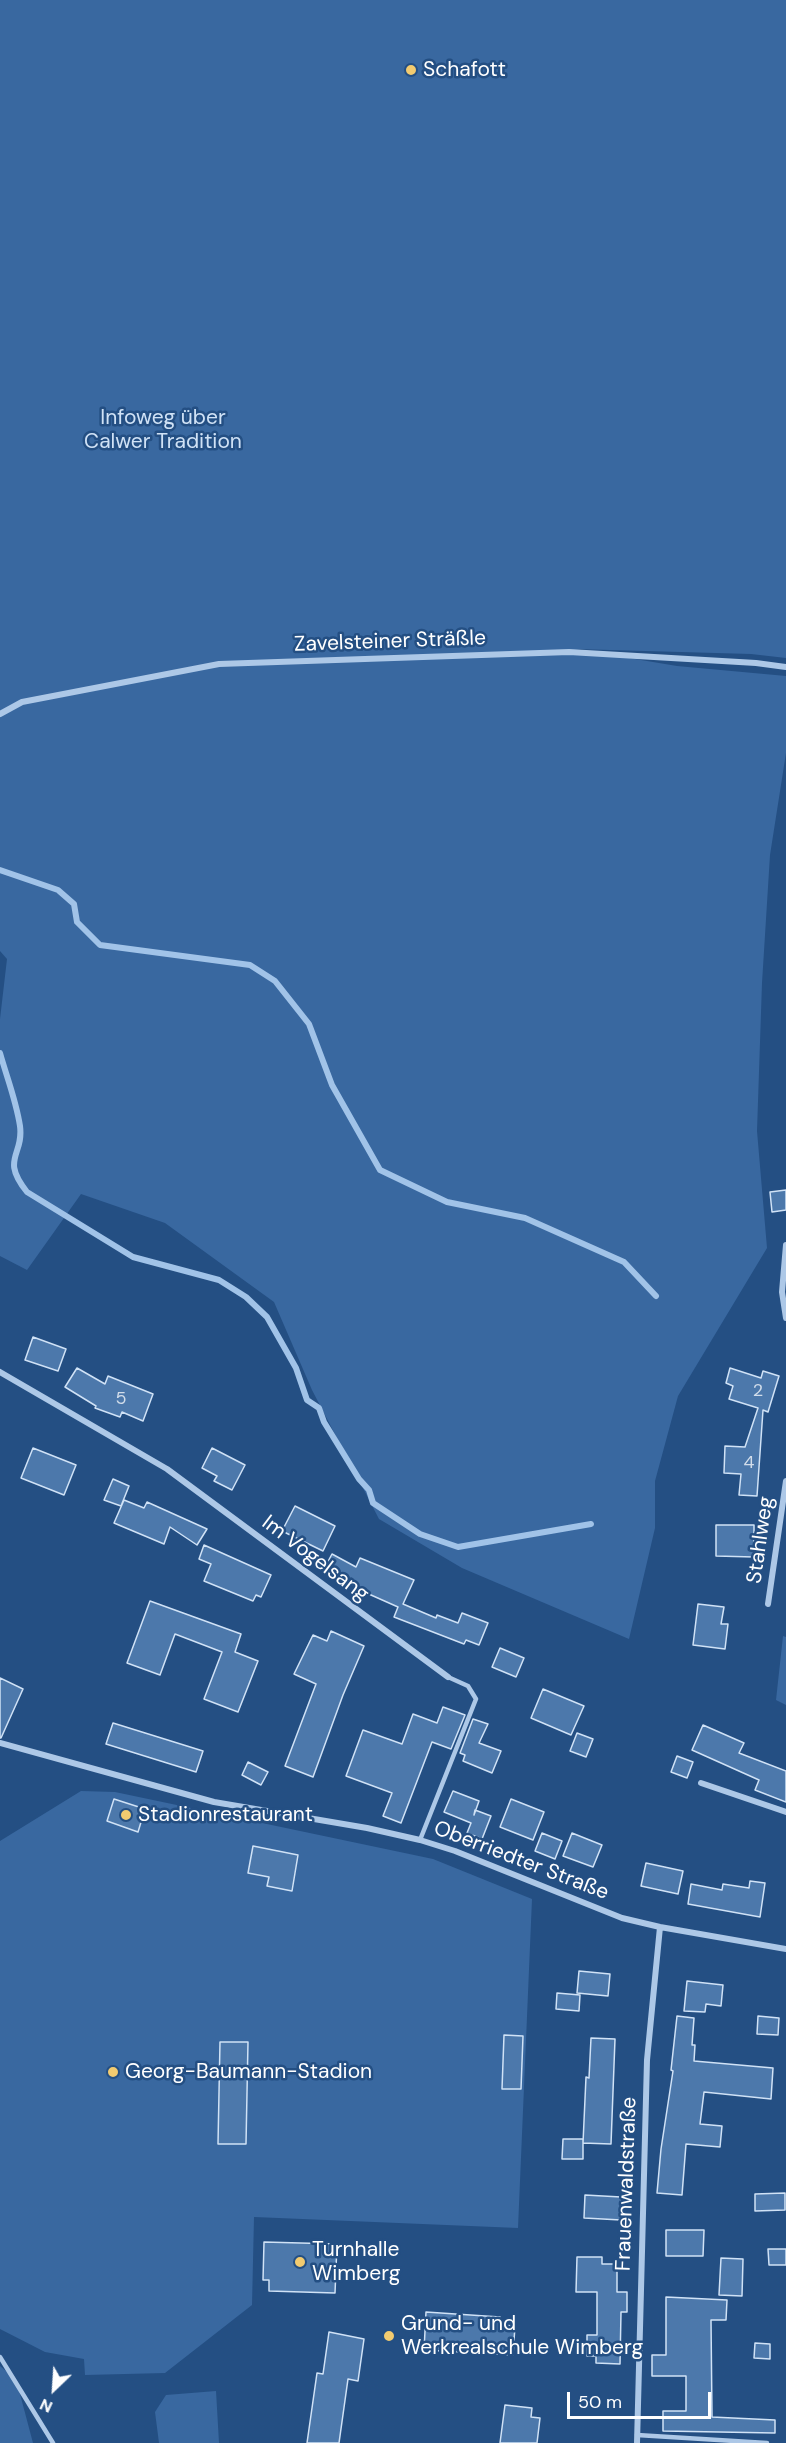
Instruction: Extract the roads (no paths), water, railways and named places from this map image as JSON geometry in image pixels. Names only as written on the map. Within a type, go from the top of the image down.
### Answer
[{"type":"street","name":"Zavelsteiner Sträßle","points":[[0,714],[32,700],[219,664],[569,652],[756,663],[786,667]]},
{"type":"street","points":[[786,1245],[782,1292],[786,1318]]},
{"type":"street","name":"Im Vogelsang","points":[[0,1372],[167,1469],[448,1677]]},
{"type":"street","name":"Stahlweg","points":[[768,1604],[786,1481]]},
{"type":"street","name":"Oberriedter Straße","points":[[0,1743],[213,1802],[367,1828],[420,1840],[455,1851],[602,1910],[660,1927],[786,1950]]},
{"type":"street","points":[[701,1783],[786,1812]]},
{"type":"street","name":"Frauenwaldstraße","points":[[636,2443],[648,2060],[660,1927]]},
{"type":"lane","name":"Im Vogelsang","points":[[420,1840],[476,1699],[468,1686],[448,1677]]},
{"type":"lane","points":[[0,2357],[53,2443]]},
{"type":"lane","points":[[637,2435],[767,2443]]},
{"type":"waterway","points":[[0,870],[58,890],[74,904],[77,922],[100,945],[250,965],[275,981],[309,1024],[332,1085],[380,1170],[447,1202],[525,1218],[624,1262],[656,1296]]},
{"type":"waterway","points":[[0,1053],[20,1126],[19,1144],[14,1164],[15,1172],[27,1192],[133,1257],[219,1280],[246,1297],[267,1317],[296,1368],[307,1400],[319,1408],[324,1422],[359,1479],[369,1490],[373,1503],[420,1534],[458,1547],[591,1524]]},
{"type":"place","name":"Schafott","points":[[411,70]]},
{"type":"place","name":"Stadionrestaurant","points":[[126,1815]]},
{"type":"place","name":"Georg-Baumann-Stadion","points":[[113,2072]]},
{"type":"place","name":"Turnhalle Wimberg","points":[[300,2262]]},
{"type":"place","name":"Grund- und Werkrealschule Wimberg","points":[[389,2336]]},
{"type":"park label","name":"Infoweg über Calwer Tradition","points":[[163,430]]}]
